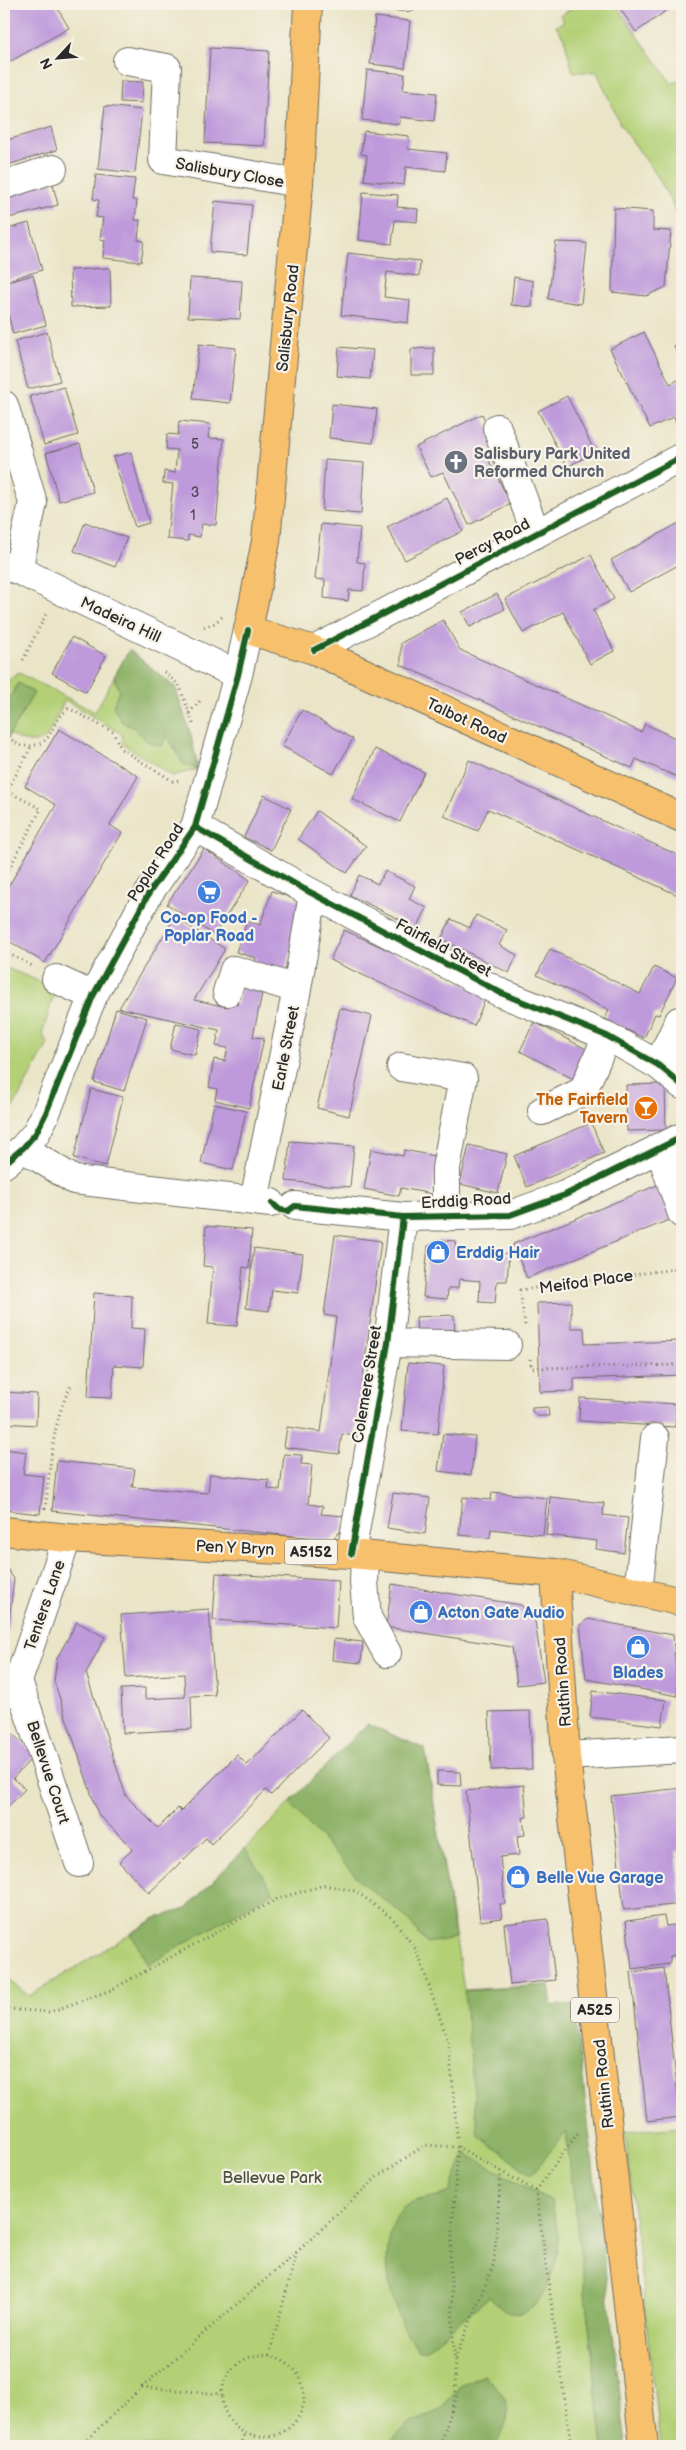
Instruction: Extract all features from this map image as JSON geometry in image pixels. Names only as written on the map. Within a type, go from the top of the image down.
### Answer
[{"type":"main road","name":"Salisbury Road","points":[[248,630],[266,540],[299,184],[308,4]]},
{"type":"main road","name":"Talbot Road","points":[[248,630],[314,650],[682,818]]},
{"type":"main road","name":"Pen Y Bryn","points":[[4,1531],[57,1537],[358,1555],[555,1573]]},
{"type":"main road","name":"A5152","points":[[555,1573],[682,1602]]},
{"type":"main road","name":"Ruthin Road","points":[[555,1573],[566,1756],[644,2446]]},
{"type":"street","name":"Salisbury Close","points":[[127,61],[167,68],[163,160],[299,184]]},
{"type":"street","points":[[4,185],[53,169]]},
{"type":"street","points":[[4,405],[33,503],[11,568]]},
{"type":"street","points":[[497,428],[536,534]]},
{"type":"street","name":"Percy Road","points":[[314,650],[682,457]]},
{"type":"street","name":"Madeira Hill","points":[[11,568],[238,675]]},
{"type":"street","name":"Poplar Road","points":[[13,1156],[36,1132],[46,1113],[92,996],[149,894],[195,827],[238,675],[248,630]]},
{"type":"street","name":"Fairfield Street","points":[[195,827],[313,894],[501,993],[607,1036],[658,1066],[682,1085]]},
{"type":"street","name":"Earle Street","points":[[274,1203],[297,989],[313,894]]},
{"type":"street","points":[[227,992],[234,970],[297,989]]},
{"type":"street","points":[[56,979],[92,996]]},
{"type":"street","points":[[658,1066],[679,1021]]},
{"type":"street","points":[[542,1110],[583,1091],[607,1036]]},
{"type":"street","points":[[401,1067],[462,1078],[446,1168],[446,1217]]},
{"type":"street","points":[[671,1142],[682,1214]]},
{"type":"street","name":"Erddig Road","points":[[13,1156],[74,1180],[403,1216],[446,1217],[510,1215],[565,1195],[671,1142]]},
{"type":"street","name":"Colemere Street","points":[[388,1652],[367,1618],[364,1582],[358,1555],[388,1342],[403,1216]]},
{"type":"street","points":[[388,1342],[518,1348]]},
{"type":"street","points":[[638,1592],[655,1438]]},
{"type":"street","name":"Tenters Lane","points":[[11,1688],[57,1537]]},
{"type":"street","name":"Bellevue Court","points":[[11,1688],[79,1864]]},
{"type":"street","points":[[566,1756],[682,1748]]},
{"type":"path","points":[[23,660],[58,589]]},
{"type":"path","points":[[159,667],[179,685],[196,734]]},
{"type":"path","points":[[4,734],[20,746],[38,745],[49,738],[64,712],[68,709],[72,710],[113,732],[121,749],[173,781]]},
{"type":"path","points":[[4,878],[41,809],[7,791],[31,746]]},
{"type":"path","points":[[518,1348],[532,1368],[682,1365]]},
{"type":"path","points":[[57,1537],[44,1516],[57,1421],[62,1402],[72,1384]]},
{"type":"path","points":[[4,2006],[9,2009],[50,2012],[110,1990],[277,1899],[324,1885],[356,1891],[393,1919],[417,1952],[449,2044],[458,2147],[450,2260],[456,2396],[440,2446]]},
{"type":"path","points":[[571,2446],[536,2191],[605,2100]]},
{"type":"path","points":[[80,2446],[142,2387],[298,2251],[378,2176],[425,2145],[458,2147],[536,2191]]},
{"type":"path","points":[[454,2362],[494,2263],[501,2171]]},
{"type":"path","points":[[269,2355],[298,2251]]},
{"type":"path","points":[[269,2355],[289,2364],[298,2374],[304,2393],[301,2413],[294,2424],[283,2433],[270,2438],[257,2438],[245,2434],[228,2418],[223,2407],[221,2394],[224,2382],[240,2362],[251,2356],[269,2355]]},
{"type":"path","points":[[142,2387],[221,2394]]},
{"type":"path","points":[[241,2446],[245,2434]]},
{"type":"green space","points":[[579,4],[615,4],[672,84],[682,78],[682,223],[658,177],[620,124],[597,72],[573,72],[564,38],[556,26],[564,21],[560,16]]},
{"type":"green space","points":[[129,650],[175,687],[191,736],[198,769],[172,776],[123,744],[122,734],[65,700],[47,737],[42,740],[28,742],[9,734],[34,693],[18,683],[4,708],[4,682],[19,673],[95,712]]},
{"type":"green space","points":[[129,650],[175,687],[191,736],[198,769],[183,764],[167,735],[162,746],[148,742],[134,728],[122,722],[113,706],[119,690],[114,677]]},
{"type":"green space","points":[[18,683],[34,693],[4,744],[4,708]]},
{"type":"green space","points":[[4,967],[56,988],[42,1034],[48,1044],[11,1111],[4,1116]]},
{"type":"green space","name":"Bellevue Park","points":[[367,1724],[425,1749],[464,1990],[549,1985],[603,2446],[4,2446],[4,1977],[29,1996],[156,1918],[186,1909]]},
{"type":"green space","points":[[367,1724],[425,1749],[455,1938],[426,1943],[403,1914],[363,1884],[289,1803]]},
{"type":"green space","points":[[245,1848],[273,1892],[148,1965],[131,1934],[156,1918],[186,1909]]},
{"type":"green space","points":[[549,1985],[552,2006],[574,2004],[626,2446],[603,2446],[566,2132],[531,2175],[478,2135],[464,1991]]},
{"type":"green space","points":[[682,2127],[682,2446],[660,2446],[625,2132]]},
{"type":"green space","points":[[465,2153],[551,2201],[558,2239],[557,2254],[545,2291],[538,2302],[529,2310],[519,2313],[507,2312],[489,2297],[424,2351],[418,2351],[403,2324],[392,2296],[387,2266],[391,2232],[398,2214],[408,2204],[450,2192]]},
{"type":"green space","points":[[484,2375],[501,2393],[507,2407],[505,2424],[496,2446],[387,2446],[405,2426],[442,2409],[460,2386]]},
{"type":"building","points":[[4,4],[55,4],[69,28],[4,65]]},
{"type":"building","points":[[377,4],[413,4],[412,12],[377,9]]},
{"type":"building","points":[[617,4],[676,4],[636,32]]},
{"type":"building","points":[[375,17],[410,21],[405,68],[370,64]]},
{"type":"building","points":[[210,48],[269,51],[264,146],[205,143]]},
{"type":"building","points":[[367,70],[405,74],[403,90],[437,93],[434,121],[400,117],[399,124],[362,120]]},
{"type":"building","points":[[121,81],[143,82],[142,103],[120,102]]},
{"type":"building","points":[[105,106],[142,110],[135,173],[98,169]]},
{"type":"building","points":[[51,127],[57,150],[4,166],[4,141]]},
{"type":"building","points":[[364,131],[409,136],[408,149],[447,153],[445,171],[406,167],[404,185],[364,180],[367,155],[361,154]]},
{"type":"building","points":[[96,175],[135,179],[132,200],[137,200],[135,220],[140,220],[138,240],[144,241],[141,262],[103,258],[105,240],[100,239],[103,218],[96,217],[99,200],[93,199]]},
{"type":"building","points":[[52,181],[58,205],[5,219],[4,194]]},
{"type":"building","points":[[363,192],[398,195],[397,207],[418,209],[417,222],[395,220],[392,244],[359,240]]},
{"type":"building","points":[[215,201],[252,205],[247,255],[210,252]]},
{"type":"building","points":[[614,208],[653,211],[653,230],[671,231],[666,287],[646,296],[612,292]]},
{"type":"building","points":[[29,223],[42,270],[8,280],[4,265],[4,230]]},
{"type":"building","points":[[556,242],[587,243],[581,304],[548,299]]},
{"type":"building","points":[[348,253],[420,261],[419,276],[387,272],[384,297],[410,300],[408,323],[341,315]]},
{"type":"building","points":[[110,268],[111,306],[71,307],[70,270]]},
{"type":"building","points":[[33,275],[46,325],[13,334],[4,297],[4,283]]},
{"type":"building","points":[[514,277],[533,281],[532,307],[511,305]]},
{"type":"building","points":[[190,278],[242,281],[240,319],[188,317]]},
{"type":"building","points":[[47,332],[60,381],[28,389],[15,341]]},
{"type":"building","points":[[644,332],[670,384],[682,378],[682,424],[678,426],[674,417],[650,428],[610,349]]},
{"type":"building","points":[[682,342],[682,362],[674,346]]},
{"type":"building","points":[[199,344],[236,348],[230,403],[193,399]]},
{"type":"building","points":[[339,347],[373,350],[370,379],[337,376]]},
{"type":"building","points":[[434,348],[434,375],[411,375],[411,349]]},
{"type":"building","points":[[64,387],[78,435],[44,445],[30,396]]},
{"type":"building","points":[[567,396],[595,452],[567,467],[538,411]]},
{"type":"building","points":[[332,404],[377,409],[373,443],[329,438]]},
{"type":"building","name":"Salisbury Park United Reformed Church","points":[[482,414],[498,446],[485,453],[511,504],[469,525],[443,472],[431,477],[416,447]]},
{"type":"building","points":[[179,421],[210,424],[208,438],[224,439],[216,525],[202,524],[200,537],[188,535],[188,541],[167,539],[173,484],[163,483],[164,471],[175,473],[177,450],[166,449],[167,434],[178,435]]},
{"type":"building","points":[[80,444],[93,492],[59,501],[46,453]]},
{"type":"building","points":[[131,452],[149,523],[135,527],[113,457]]},
{"type":"building","points":[[325,460],[364,463],[361,514],[322,511]]},
{"type":"building","points":[[447,498],[463,531],[405,560],[387,527]]},
{"type":"building","points":[[85,522],[127,538],[115,567],[74,551]]},
{"type":"building","points":[[681,522],[682,563],[629,592],[611,560]]},
{"type":"building","points":[[321,524],[360,528],[357,562],[365,563],[363,591],[349,590],[348,601],[324,598],[325,580],[315,579]]},
{"type":"building","points":[[591,555],[614,599],[593,610],[614,651],[590,664],[563,612],[523,633],[505,599]]},
{"type":"building","points":[[497,594],[505,609],[470,627],[462,612]]},
{"type":"building","points":[[443,620],[460,650],[641,732],[645,724],[682,741],[682,779],[636,759],[632,768],[401,665],[401,643]]},
{"type":"building","points":[[72,637],[106,656],[86,692],[52,673]]},
{"type":"building","points":[[302,710],[353,739],[333,774],[282,746]]},
{"type":"building","points":[[59,729],[138,776],[110,825],[122,833],[45,963],[4,938],[4,894],[56,805],[25,786]]},
{"type":"building","points":[[375,749],[424,772],[400,822],[352,799]]},
{"type":"building","points":[[469,760],[682,857],[682,897],[488,809],[478,831],[444,816]]},
{"type":"building","points":[[264,795],[291,809],[271,850],[244,837]]},
{"type":"building","points":[[317,811],[366,846],[347,873],[298,839]]},
{"type":"building","name":"Co-op Food - Poplar Road","points":[[204,849],[250,880],[214,935],[167,904]]},
{"type":"building","points":[[385,871],[415,886],[409,899],[427,908],[417,928],[350,895],[359,875],[378,884]]},
{"type":"building","points":[[272,891],[307,903],[284,973],[255,963],[256,958],[236,952],[247,921],[260,925]]},
{"type":"building","points":[[476,915],[507,930],[499,945],[517,955],[509,973],[441,939],[451,919],[470,928]]},
{"type":"building","points":[[175,917],[225,949],[194,1000],[228,1007],[229,1003],[237,1005],[242,983],[263,988],[253,1037],[264,1038],[249,1108],[215,1100],[217,1089],[209,1087],[214,1059],[225,1061],[228,1048],[216,1046],[219,1030],[119,1008]]},
{"type":"building","points":[[344,930],[487,995],[474,1026],[330,960]]},
{"type":"building","points":[[550,949],[640,994],[654,967],[677,978],[659,1015],[655,1014],[644,1038],[605,1019],[609,1010],[537,975]]},
{"type":"building","points":[[340,1008],[372,1016],[349,1116],[317,1108]]},
{"type":"building","points":[[116,1009],[147,1018],[124,1091],[94,1082]]},
{"type":"building","points":[[534,1022],[592,1052],[577,1081],[520,1051]]},
{"type":"building","points":[[176,1023],[201,1029],[195,1055],[170,1049]]},
{"type":"building","name":"The Fairfield Tavern","points":[[665,1084],[666,1130],[627,1131],[626,1085]]},
{"type":"building","points":[[91,1089],[123,1097],[106,1166],[74,1158]]},
{"type":"building","points":[[214,1104],[246,1111],[233,1170],[201,1163]]},
{"type":"building","points":[[591,1123],[604,1153],[527,1187],[514,1156]]},
{"type":"building","points":[[290,1141],[354,1146],[350,1187],[286,1181]]},
{"type":"building","points":[[469,1145],[507,1154],[498,1193],[460,1184]]},
{"type":"building","points":[[371,1149],[403,1156],[404,1150],[439,1157],[432,1194],[401,1188],[399,1196],[364,1189]]},
{"type":"building","points":[[665,1182],[679,1216],[527,1278],[513,1244]]},
{"type":"building","points":[[206,1226],[252,1230],[249,1268],[243,1267],[237,1326],[208,1324],[213,1267],[203,1266]]},
{"type":"building","points":[[335,1235],[381,1241],[355,1436],[342,1434],[339,1454],[284,1447],[287,1427],[321,1432],[336,1317],[324,1315]]},
{"type":"building","points":[[438,1240],[456,1241],[455,1249],[509,1254],[507,1281],[497,1281],[495,1303],[479,1302],[480,1281],[459,1279],[458,1288],[448,1288],[447,1299],[423,1297],[428,1246]]},
{"type":"building","points":[[254,1248],[303,1254],[298,1293],[272,1290],[269,1311],[246,1308]]},
{"type":"building","points":[[94,1293],[132,1296],[131,1328],[145,1329],[143,1367],[114,1365],[112,1398],[88,1397]]},
{"type":"building","points":[[571,1302],[571,1328],[584,1328],[585,1344],[682,1341],[682,1375],[574,1379],[574,1391],[540,1392],[537,1303]]},
{"type":"building","points":[[454,1315],[455,1335],[417,1337],[416,1317]]},
{"type":"building","points":[[408,1363],[444,1366],[438,1434],[402,1431]]},
{"type":"building","points":[[4,1392],[37,1394],[36,1425],[4,1423]]},
{"type":"building","points":[[580,1398],[676,1404],[675,1427],[579,1421]]},
{"type":"building","points":[[548,1407],[549,1416],[537,1416],[532,1411],[532,1408]]},
{"type":"building","points":[[443,1434],[475,1437],[471,1475],[438,1471]]},
{"type":"building","points":[[4,1449],[26,1452],[23,1474],[44,1476],[40,1514],[4,1510]]},
{"type":"building","points":[[284,1454],[302,1455],[301,1464],[312,1465],[308,1504],[323,1506],[321,1514],[344,1516],[343,1529],[331,1540],[52,1511],[57,1461],[135,1469],[132,1487],[208,1493],[210,1474],[269,1480],[268,1489],[280,1490]]},
{"type":"building","points":[[492,1492],[547,1498],[543,1535],[491,1529],[490,1538],[459,1535],[463,1497],[491,1500]]},
{"type":"building","points":[[393,1493],[430,1498],[425,1534],[387,1528]]},
{"type":"building","points":[[550,1497],[604,1503],[603,1515],[628,1518],[624,1553],[596,1549],[597,1541],[546,1535]]},
{"type":"building","points":[[4,1564],[14,1579],[5,1657],[4,1657]]},
{"type":"building","points":[[216,1573],[339,1581],[336,1628],[213,1620]]},
{"type":"building","points":[[392,1584],[521,1605],[535,1621],[544,1682],[517,1685],[512,1647],[386,1627]]},
{"type":"building","points":[[209,1609],[215,1695],[191,1696],[192,1729],[123,1733],[121,1689],[145,1688],[145,1699],[185,1697],[184,1674],[126,1678],[121,1615]]},
{"type":"building","points":[[588,1619],[673,1635],[678,1696],[586,1679],[580,1625]]},
{"type":"building","points":[[77,1622],[105,1637],[86,1673],[126,1796],[158,1828],[178,1808],[181,1811],[237,1755],[247,1765],[302,1710],[329,1738],[271,1795],[266,1790],[211,1844],[206,1838],[149,1893],[119,1862],[133,1849],[98,1814],[54,1681],[57,1658]]},
{"type":"building","points":[[334,1639],[363,1642],[361,1663],[332,1660]]},
{"type":"building","points":[[677,1648],[682,1649],[682,1703],[681,1703]]},
{"type":"building","points":[[593,1691],[666,1700],[662,1726],[590,1717]]},
{"type":"building","points":[[530,1711],[532,1769],[491,1770],[489,1712]]},
{"type":"building","points":[[5,1727],[35,1755],[13,1778],[25,1789],[4,1811]]},
{"type":"building","points":[[437,1771],[460,1772],[461,1786],[437,1785]]},
{"type":"building","points":[[524,1785],[527,1817],[523,1818],[525,1835],[517,1836],[519,1855],[500,1857],[505,1904],[500,1904],[502,1918],[480,1921],[466,1791]]},
{"type":"building","points":[[682,1788],[682,1850],[676,1851],[682,1904],[624,1910],[611,1796]]},
{"type":"building","points":[[664,1916],[666,1926],[682,1924],[682,1954],[670,1956],[670,1964],[632,1969],[626,1921]]},
{"type":"building","points":[[548,1919],[555,1980],[510,1985],[504,1924]]},
{"type":"building","points":[[664,1968],[680,2117],[647,2121],[631,1972]]},
{"type":"cycle path","points":[[314,650],[682,457]]},
{"type":"cycle path","points":[[4,1164],[23,1148],[36,1133],[46,1113],[93,996],[149,893],[195,827],[238,675],[248,630]]},
{"type":"cycle path","points":[[195,827],[304,889],[501,993],[607,1036],[658,1065],[682,1085]]},
{"type":"cycle path","points":[[272,1203],[280,1210],[288,1211],[295,1206],[403,1217],[510,1215],[565,1195],[682,1137]]},
{"type":"cycle path","points":[[351,1554],[388,1343],[403,1217]]},
{"type":"place","name":"Salisbury Park United Reformed Church","points":[[456,462]]},
{"type":"place","name":"Co-op Food - Poplar Road","points":[[209,892]]},
{"type":"place","name":"The Fairfield Tavern","points":[[646,1108]]},
{"type":"place","name":"Erddig Hair","points":[[438,1252]]},
{"type":"place","name":"Acton Gate Audio","points":[[421,1612]]},
{"type":"place","name":"Blades","points":[[638,1647]]},
{"type":"place","name":"Belle Vue Garage","points":[[518,1877]]}]
